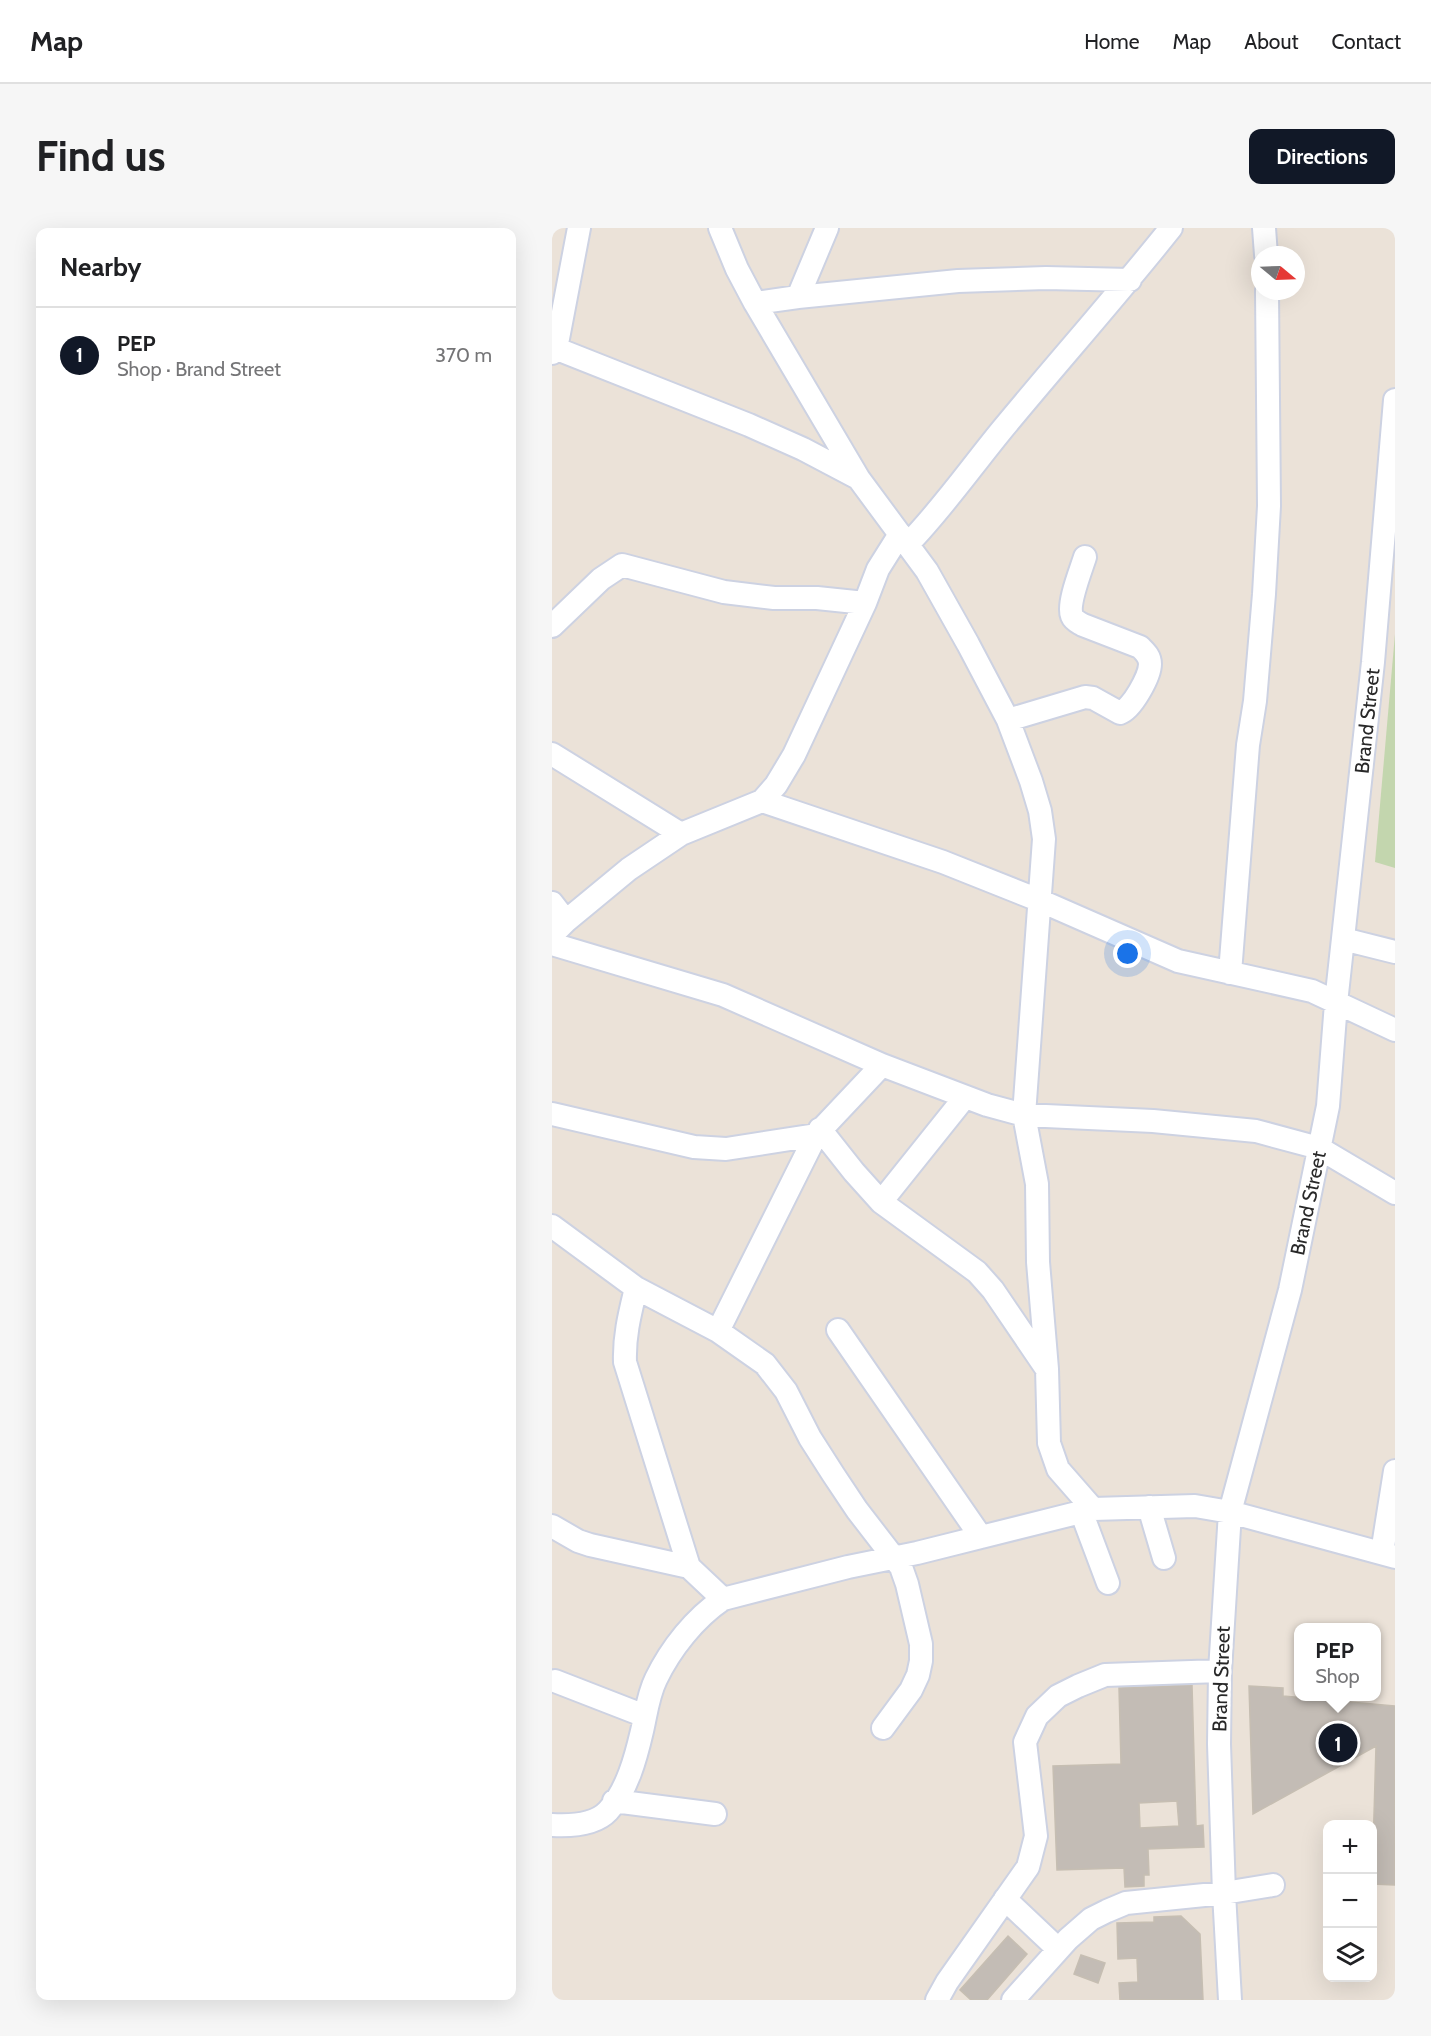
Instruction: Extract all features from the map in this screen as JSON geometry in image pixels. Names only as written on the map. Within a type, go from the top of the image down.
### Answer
[{"type":"street","points":[[579,228],[553,350],[749,424],[859,479]]},
{"type":"street","points":[[720,228],[737,269],[755,303],[859,479],[927,571],[968,644],[1008,720],[1040,811],[1044,839],[1041,901],[1024,1115],[1037,1184],[1038,1262],[1047,1369],[1049,1443],[1058,1469],[1087,1510],[1108,1583]]},
{"type":"street","points":[[798,297],[827,228]]},
{"type":"street","points":[[556,920],[681,834],[762,801],[776,785],[794,755],[865,603],[878,569],[904,539],[924,527],[1171,228]]},
{"type":"street","points":[[1264,228],[1265,246]]},
{"type":"street","points":[[755,303],[958,281],[1046,278],[1130,280]]},
{"type":"street","points":[[1230,973],[1248,745],[1256,689],[1268,517],[1267,300]]},
{"type":"street","name":"Brand Street","points":[[1230,2000],[1219,1744],[1220,1671],[1230,1512],[1290,1290],[1328,1106],[1336,1003],[1373,662],[1395,400]]},
{"type":"street","points":[[1008,720],[1085,697],[1093,698],[1120,713],[1126,711],[1131,706],[1148,672],[1150,662],[1147,654],[1140,647],[1083,625],[1074,620],[1070,614],[1085,557]]},
{"type":"street","points":[[552,626],[585,593],[617,566],[622,565],[724,592],[774,598],[817,598],[865,603]]},
{"type":"street","points":[[552,754],[681,834]]},
{"type":"street","points":[[762,801],[944,862],[1041,901],[1178,961],[1312,991],[1395,1030]]},
{"type":"street","points":[[1344,939],[1395,952]]},
{"type":"street","points":[[552,945],[723,994],[882,1065],[987,1105],[1024,1115],[1153,1121],[1256,1131],[1319,1148],[1395,1193]]},
{"type":"street","points":[[718,1331],[818,1132],[882,1065]]},
{"type":"street","points":[[881,1202],[965,1096]]},
{"type":"street","points":[[552,1114],[694,1147],[712,1149],[744,1146],[818,1132]]},
{"type":"street","points":[[818,1132],[881,1202],[977,1272],[993,1290],[1047,1369]]},
{"type":"street","points":[[557,1238],[636,1288],[718,1331],[749,1351],[777,1377],[810,1438],[856,1510],[895,1558],[907,1584],[921,1644],[921,1661],[911,1690],[883,1728]]},
{"type":"street","points":[[636,1288],[627,1324],[624,1345],[625,1362],[689,1567],[723,1599]]},
{"type":"street","points":[[838,1330],[981,1537]]},
{"type":"street","points":[[552,1825],[590,1822],[608,1811],[627,1776],[656,1679],[679,1642],[709,1608],[723,1599],[1087,1510],[1196,1506],[1230,1512],[1389,1555],[1395,1471]]},
{"type":"street","points":[[1149,1507],[1164,1558]]},
{"type":"street","points":[[552,1526],[590,1545],[689,1567]]},
{"type":"street","points":[[937,2000],[947,1982],[1028,1867],[1036,1836],[1025,1742],[1037,1716],[1058,1696],[1105,1676],[1220,1671]]},
{"type":"street","points":[[555,1681],[645,1716]]},
{"type":"street","points":[[614,1801],[715,1814]]},
{"type":"street","points":[[1012,2000],[1058,1949],[1091,1919],[1126,1903],[1224,1893],[1273,1885]]},
{"type":"street","points":[[1005,1899],[1058,1949]]},
{"type":"green space","points":[[1395,634],[1395,868],[1375,862]]},
{"type":"building","points":[[1192,1685],[1196,1826],[1203,1825],[1204,1847],[1148,1849],[1149,1875],[1144,1875],[1144,1886],[1125,1887],[1124,1868],[1057,1870],[1053,1766],[1121,1764],[1119,1688]],"holes":[[[1177,1801],[1179,1826],[1140,1828],[1139,1803]]]},
{"type":"building","points":[[1249,1686],[1283,1688],[1283,1696],[1294,1697],[1294,1701],[1339,1701],[1395,1706],[1395,1885],[1377,1884],[1377,1820],[1374,1820],[1376,1746],[1253,1814]]},
{"type":"building","points":[[1181,1916],[1200,1934],[1203,2000],[1120,2000],[1119,1983],[1138,1982],[1137,1958],[1118,1959],[1117,1923],[1154,1922],[1154,1917]]},
{"type":"building","points":[[1008,1936],[1027,1954],[987,2000],[971,2000],[960,1990]]},
{"type":"building","points":[[1081,1955],[1105,1963],[1098,1983],[1074,1974]]},
{"type":"place","name":"PEP","points":[[1338,1743]]}]
